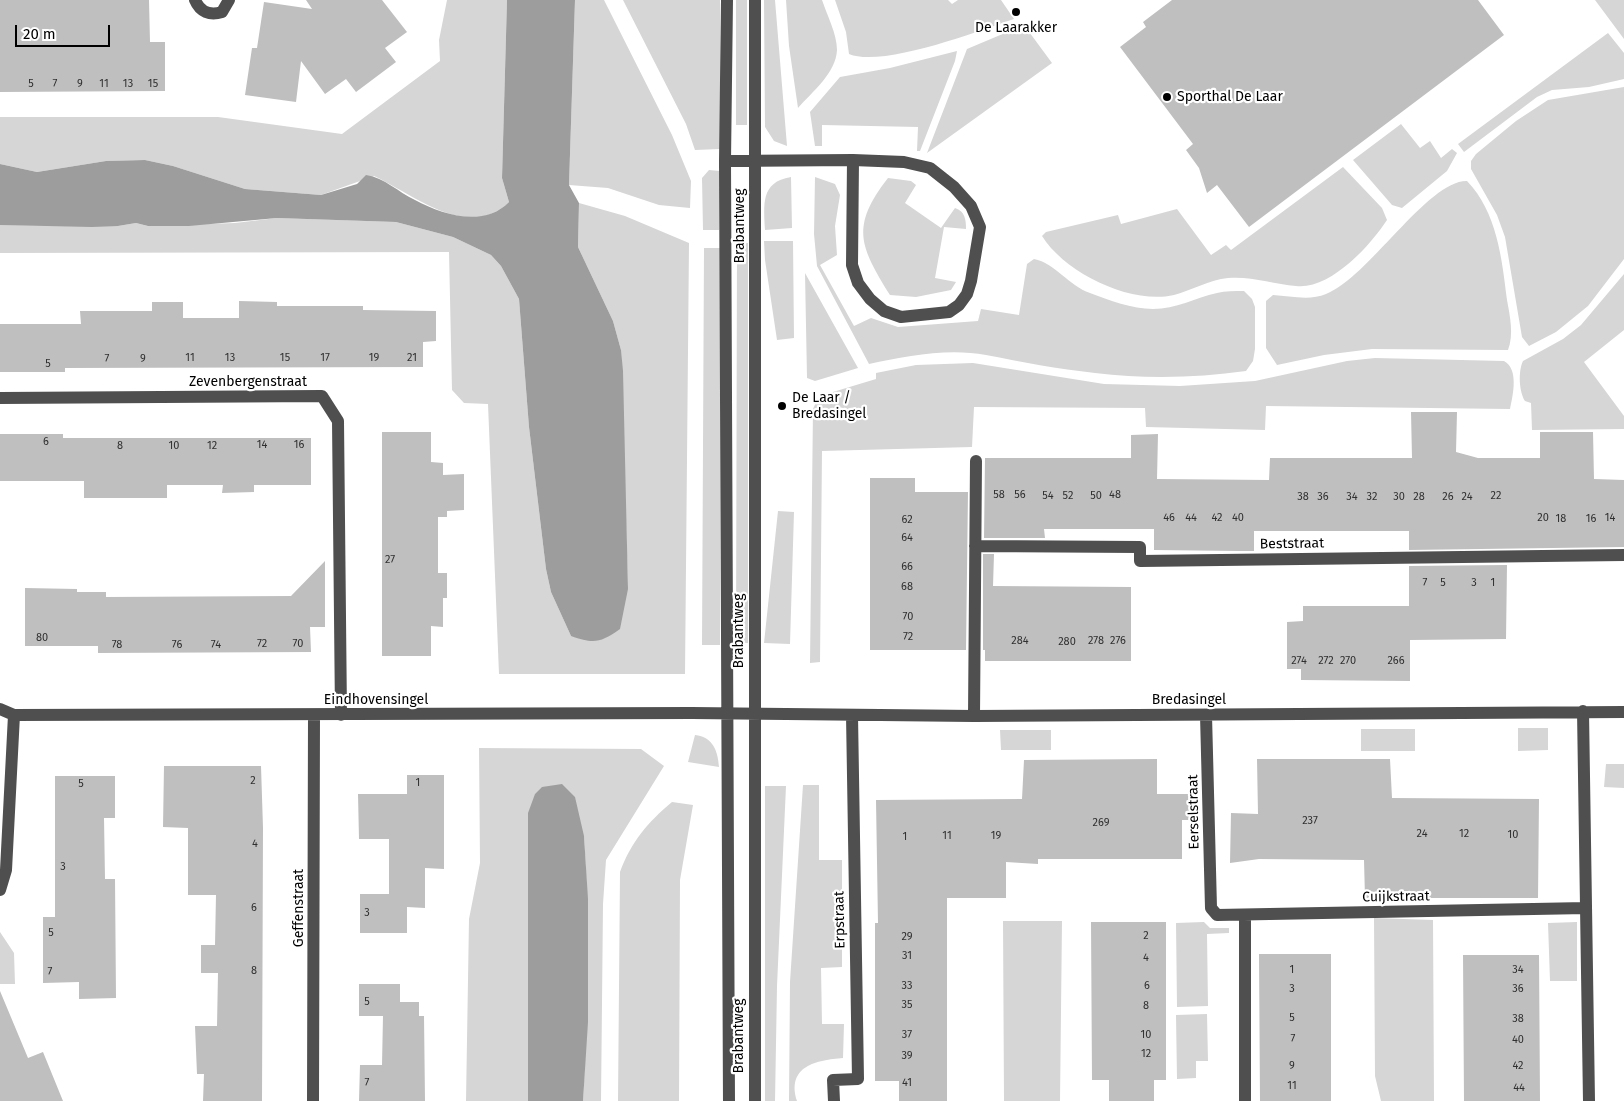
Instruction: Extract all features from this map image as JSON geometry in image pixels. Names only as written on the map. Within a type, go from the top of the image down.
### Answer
[{"type":"street","points":[[195,0],[200,10],[210,14],[222,12],[229,0]]},
{"type":"street","name":"Brabantweg","points":[[727,0],[725,161],[726,713],[729,1101]]},
{"type":"street","name":"Brabantweg","points":[[755,0],[755,1101]]},
{"type":"street","points":[[725,161],[853,160],[904,162],[930,168],[954,187],[971,206],[980,227],[972,281],[968,294],[959,305],[949,312],[901,316],[884,311],[870,299],[858,283],[852,265],[853,160]]},
{"type":"street","name":"Zevenbergenstraat","points":[[0,398],[322,396],[338,421],[341,715]]},
{"type":"street","points":[[974,716],[976,461]]},
{"type":"street","name":"Beststraat","points":[[975,546],[1140,546],[1140,561],[1624,555]]},
{"type":"street","name":"Eindhovensingel","points":[[0,709],[14,715],[754,714]]},
{"type":"street","points":[[1582,711],[1589,1101]]},
{"type":"street","name":"Bredasingel","points":[[754,714],[974,716],[1624,712]]},
{"type":"street","points":[[0,890],[6,870],[14,715]]},
{"type":"street","name":"Geffenstraat","points":[[313,1101],[314,715]]},
{"type":"street","name":"Erpstraat","points":[[834,1101],[833,1080],[858,1079],[852,715]]},
{"type":"street","name":"Eerselstraat","points":[[1206,715],[1211,908]]},
{"type":"street","name":"Cuijkstraat","points":[[1211,908],[1217,915],[1244,916],[1586,908]]},
{"type":"street","points":[[1244,916],[1245,1101]]},
{"type":"shaded area","points":[[447,0],[507,0],[502,178],[509,202],[493,213],[476,217],[459,216],[441,211],[374,176],[321,195],[245,189],[173,166],[145,160],[106,161],[37,172],[0,164],[0,117],[218,117],[342,134],[440,61],[439,40]]},
{"type":"shaded area","points":[[507,0],[575,0],[569,185],[579,203],[578,247],[613,321],[621,350],[623,371],[628,589],[620,629],[597,641],[571,636],[551,592],[546,569],[529,427],[519,299],[501,266],[491,255],[453,237],[396,222],[277,218],[189,226],[148,226],[136,223],[92,227],[0,225],[0,164],[37,172],[106,161],[145,160],[173,166],[245,189],[321,195],[357,184],[366,175],[385,182],[426,205],[450,214],[476,217],[488,215],[499,210],[509,202],[502,178]]},
{"type":"shaded area","points":[[575,0],[604,0],[672,135],[691,181],[690,208],[659,205],[608,188],[569,185]]},
{"type":"shaded area","points":[[623,0],[720,0],[720,149],[695,150],[686,124]]},
{"type":"shaded area","points":[[736,0],[747,0],[747,125],[736,125]]},
{"type":"shaded area","points":[[764,0],[775,0],[787,146],[774,141],[765,127]]},
{"type":"shaded area","points":[[786,0],[822,0],[837,44],[836,58],[828,74],[798,108],[789,46]]},
{"type":"shaded area","points":[[835,0],[948,0],[952,4],[958,0],[1001,0],[1014,19],[931,46],[884,56],[864,57],[849,54],[846,32]]},
{"type":"shaded area","points":[[1595,0],[1624,0],[1624,39]]},
{"type":"shaded area","points":[[1024,25],[1052,63],[927,153],[967,49]]},
{"type":"shaded area","points":[[1608,33],[1624,53],[1624,79],[1589,87],[1552,90],[1537,97],[1464,152],[1458,144]]},
{"type":"shaded area","points":[[957,51],[955,61],[920,151],[917,151],[918,127],[822,125],[822,146],[815,146],[810,112],[840,77],[890,68]]},
{"type":"shaded area","points":[[1624,87],[1624,259],[1588,306],[1556,332],[1529,346],[1522,337],[1505,237],[1497,215],[1471,169],[1471,161],[1476,154],[1516,121],[1548,100]]},
{"type":"shaded area","points":[[1401,124],[1420,148],[1430,141],[1441,158],[1452,149],[1457,153],[1447,171],[1402,208],[1392,205],[1353,160]]},
{"type":"shaded area","points":[[1343,167],[1382,208],[1387,220],[1370,242],[1348,264],[1322,281],[1309,285],[1296,286],[1254,279],[1228,278],[1174,295],[1157,297],[1138,295],[1100,283],[1083,274],[1053,250],[1042,236],[1046,232],[1118,215],[1121,224],[1177,209],[1211,255],[1226,245],[1231,250]]},
{"type":"shaded area","points":[[709,170],[720,171],[719,230],[703,230],[702,178]]},
{"type":"shaded area","points":[[791,177],[792,228],[765,230],[764,212],[769,189],[781,180]]},
{"type":"shaded area","points":[[815,177],[835,184],[840,195],[835,226],[837,255],[820,265],[854,326],[871,318],[898,327],[978,321],[981,309],[1019,315],[1027,264],[1034,259],[1049,265],[1082,290],[1129,306],[1161,309],[1220,292],[1244,291],[1252,299],[1255,307],[1255,349],[1253,361],[1246,371],[1170,377],[1095,373],[957,352],[912,356],[869,364],[817,266],[814,234]]},
{"type":"shaded area","points":[[888,178],[911,181],[916,185],[905,203],[941,228],[955,208],[963,214],[966,229],[944,227],[935,278],[956,282],[951,290],[916,297],[890,295],[880,278],[866,249],[864,224],[868,210]]},
{"type":"shaded area","points":[[1467,181],[1477,193],[1492,221],[1500,253],[1510,319],[1511,338],[1508,350],[1372,349],[1324,355],[1277,365],[1266,348],[1266,301],[1273,295],[1300,298],[1320,296],[1343,285],[1434,196],[1451,185]]},
{"type":"shaded area","points":[[579,203],[625,216],[689,243],[685,674],[499,674],[488,404],[464,403],[452,390],[449,252],[0,253],[0,225],[118,226],[136,223],[148,226],[235,223],[277,218],[396,222],[453,237],[491,255],[501,266],[519,299],[529,427],[546,569],[551,592],[571,636],[628,589],[621,350],[613,321],[578,247]]},
{"type":"shaded area","points":[[764,241],[793,241],[794,338],[777,340]]},
{"type":"shaded area","points":[[737,242],[748,243],[748,643],[736,643]]},
{"type":"shaded area","points":[[704,248],[720,248],[720,645],[702,645]]},
{"type":"shaded area","points":[[805,273],[858,368],[815,381],[807,378]]},
{"type":"shaded area","points":[[1624,274],[1624,330],[1584,362],[1624,416],[1624,429],[1532,430],[1531,403],[1525,401],[1520,387],[1520,370],[1523,361],[1563,339],[1581,325]]},
{"type":"shaded area","points":[[1375,358],[1504,361],[1512,370],[1514,383],[1510,409],[1266,406],[1265,430],[1146,427],[1145,408],[974,407],[972,447],[822,451],[820,662],[810,663],[813,409],[818,398],[823,395],[876,379],[876,373],[916,365],[973,363],[1104,384],[1180,386],[1255,381],[1347,361]]},
{"type":"shaded area","points":[[778,511],[794,512],[790,644],[764,643]]},
{"type":"shaded area","points":[[1518,728],[1548,728],[1548,750],[1518,751]]},
{"type":"shaded area","points":[[1361,729],[1415,729],[1415,751],[1361,751]]},
{"type":"shaded area","points":[[1000,730],[1051,730],[1051,750],[1001,750]]},
{"type":"shaded area","points":[[695,735],[706,739],[716,750],[719,767],[688,762]]},
{"type":"shaded area","points":[[479,748],[641,749],[664,766],[606,860],[603,904],[601,1101],[583,1101],[588,968],[584,836],[528,813],[528,1101],[466,1101],[469,919],[480,863]]},
{"type":"shaded area","points":[[1606,764],[1624,764],[1624,788],[1604,787]]},
{"type":"shaded area","points":[[562,784],[575,797],[584,836],[588,899],[588,1022],[583,1101],[528,1101],[528,813],[535,794],[542,787]]},
{"type":"shaded area","points":[[803,785],[819,785],[819,860],[842,860],[842,967],[821,968],[822,1024],[844,1024],[843,1058],[814,1063],[806,1067],[796,1080],[797,1101],[789,1101],[790,982]]},
{"type":"shaded area","points":[[765,786],[786,786],[777,986],[775,1101],[765,1101]]},
{"type":"shaded area","points":[[672,802],[693,805],[680,880],[679,1101],[618,1101],[620,872],[629,851],[641,833]]},
{"type":"shaded area","points":[[1374,918],[1433,920],[1434,1101],[1381,1101],[1375,1076]]},
{"type":"shaded area","points":[[1003,921],[1062,921],[1060,1101],[1004,1101]]},
{"type":"shaded area","points":[[1204,922],[1210,928],[1229,928],[1229,933],[1207,934],[1208,1006],[1177,1007],[1176,923]]},
{"type":"shaded area","points":[[1577,922],[1577,981],[1550,981],[1548,923]]},
{"type":"shaded area","points":[[0,932],[14,953],[15,984],[0,984]]},
{"type":"shaded area","points":[[1207,1014],[1208,1061],[1196,1061],[1196,1078],[1177,1079],[1176,1015]]},
{"type":"building","points":[[0,0],[149,0],[150,42],[165,42],[165,91],[0,92]]},
{"type":"building","points":[[306,0],[382,0],[407,32],[385,48],[396,62],[356,92],[346,79],[325,94],[301,61],[296,102],[245,95],[252,48],[257,48],[264,2],[312,9]]},
{"type":"building","points":[[1172,0],[1478,0],[1504,35],[1249,227],[1217,185],[1207,193],[1199,168],[1186,150],[1193,144],[1120,47],[1146,27],[1143,22]]},
{"type":"building","points":[[239,301],[277,302],[277,306],[363,306],[363,310],[436,311],[436,341],[423,342],[423,367],[65,368],[65,372],[0,372],[0,324],[81,324],[80,311],[152,311],[152,302],[183,302],[183,318],[239,318]]},
{"type":"building","points":[[1411,412],[1457,412],[1456,452],[1478,458],[1540,458],[1540,432],[1593,432],[1594,479],[1624,480],[1624,547],[1409,550],[1409,531],[1254,531],[1254,551],[1154,550],[1154,529],[1044,529],[1045,538],[984,538],[985,458],[1131,458],[1131,435],[1158,434],[1157,479],[1269,480],[1270,458],[1412,458]]},
{"type":"building","points":[[382,432],[431,432],[431,462],[443,463],[443,475],[464,474],[464,510],[447,511],[447,517],[438,517],[438,573],[447,573],[447,598],[443,598],[443,627],[431,626],[431,656],[382,656]]},
{"type":"building","points":[[0,434],[63,434],[63,438],[311,438],[311,485],[254,485],[254,492],[222,493],[223,485],[167,485],[167,498],[84,498],[84,481],[0,481]]},
{"type":"building","points":[[870,478],[915,478],[915,492],[968,492],[966,650],[870,650]]},
{"type":"building","points":[[983,554],[994,554],[993,586],[1131,587],[1131,661],[985,661],[985,650],[983,650]]},
{"type":"building","points":[[325,561],[325,627],[310,627],[311,652],[98,653],[98,646],[25,646],[25,588],[77,589],[77,592],[106,592],[106,597],[291,596]]},
{"type":"building","points":[[1507,565],[1506,639],[1410,640],[1410,681],[1301,680],[1301,669],[1287,669],[1287,622],[1303,621],[1303,606],[1409,606],[1409,566]]},
{"type":"building","points":[[1157,759],[1157,794],[1190,794],[1190,820],[1182,820],[1182,859],[1038,859],[1038,864],[1006,862],[1006,898],[947,898],[947,1101],[899,1101],[899,1081],[875,1081],[875,923],[878,923],[876,800],[1022,799],[1024,760]]},
{"type":"building","points":[[1257,759],[1390,759],[1392,798],[1539,799],[1538,898],[1365,898],[1364,860],[1259,859],[1230,863],[1231,813],[1258,814]]},
{"type":"building","points":[[164,766],[261,766],[263,828],[262,1101],[203,1101],[204,1074],[197,1074],[195,1026],[217,1026],[218,973],[201,973],[201,945],[215,945],[216,895],[188,895],[188,828],[163,827]]},
{"type":"building","points":[[407,775],[444,775],[444,869],[425,868],[425,908],[407,907],[407,933],[360,933],[360,894],[389,894],[389,839],[359,839],[358,794],[407,794]]},
{"type":"building","points":[[55,776],[115,776],[115,818],[104,818],[105,879],[115,879],[116,998],[79,999],[79,982],[43,983],[43,917],[55,917]]},
{"type":"building","points":[[1091,922],[1166,922],[1166,1080],[1154,1080],[1154,1101],[1109,1101],[1109,1080],[1092,1080]]},
{"type":"building","points":[[1259,954],[1331,954],[1331,1101],[1260,1101]]},
{"type":"building","points":[[1463,955],[1539,955],[1540,1101],[1464,1101]]},
{"type":"building","points":[[359,984],[400,984],[400,1002],[419,1002],[419,1016],[424,1016],[425,1101],[359,1101],[360,1065],[382,1065],[383,1016],[359,1016]]},
{"type":"building","points":[[0,991],[28,1058],[43,1052],[63,1101],[0,1101]]},
{"type":"place","name":"De Laarakker","points":[[1016,12]]},
{"type":"place","name":"Sporthal De Laar","points":[[1167,97]]},
{"type":"place","name":"De Laar / Bredasingel","points":[[782,406]]}]
